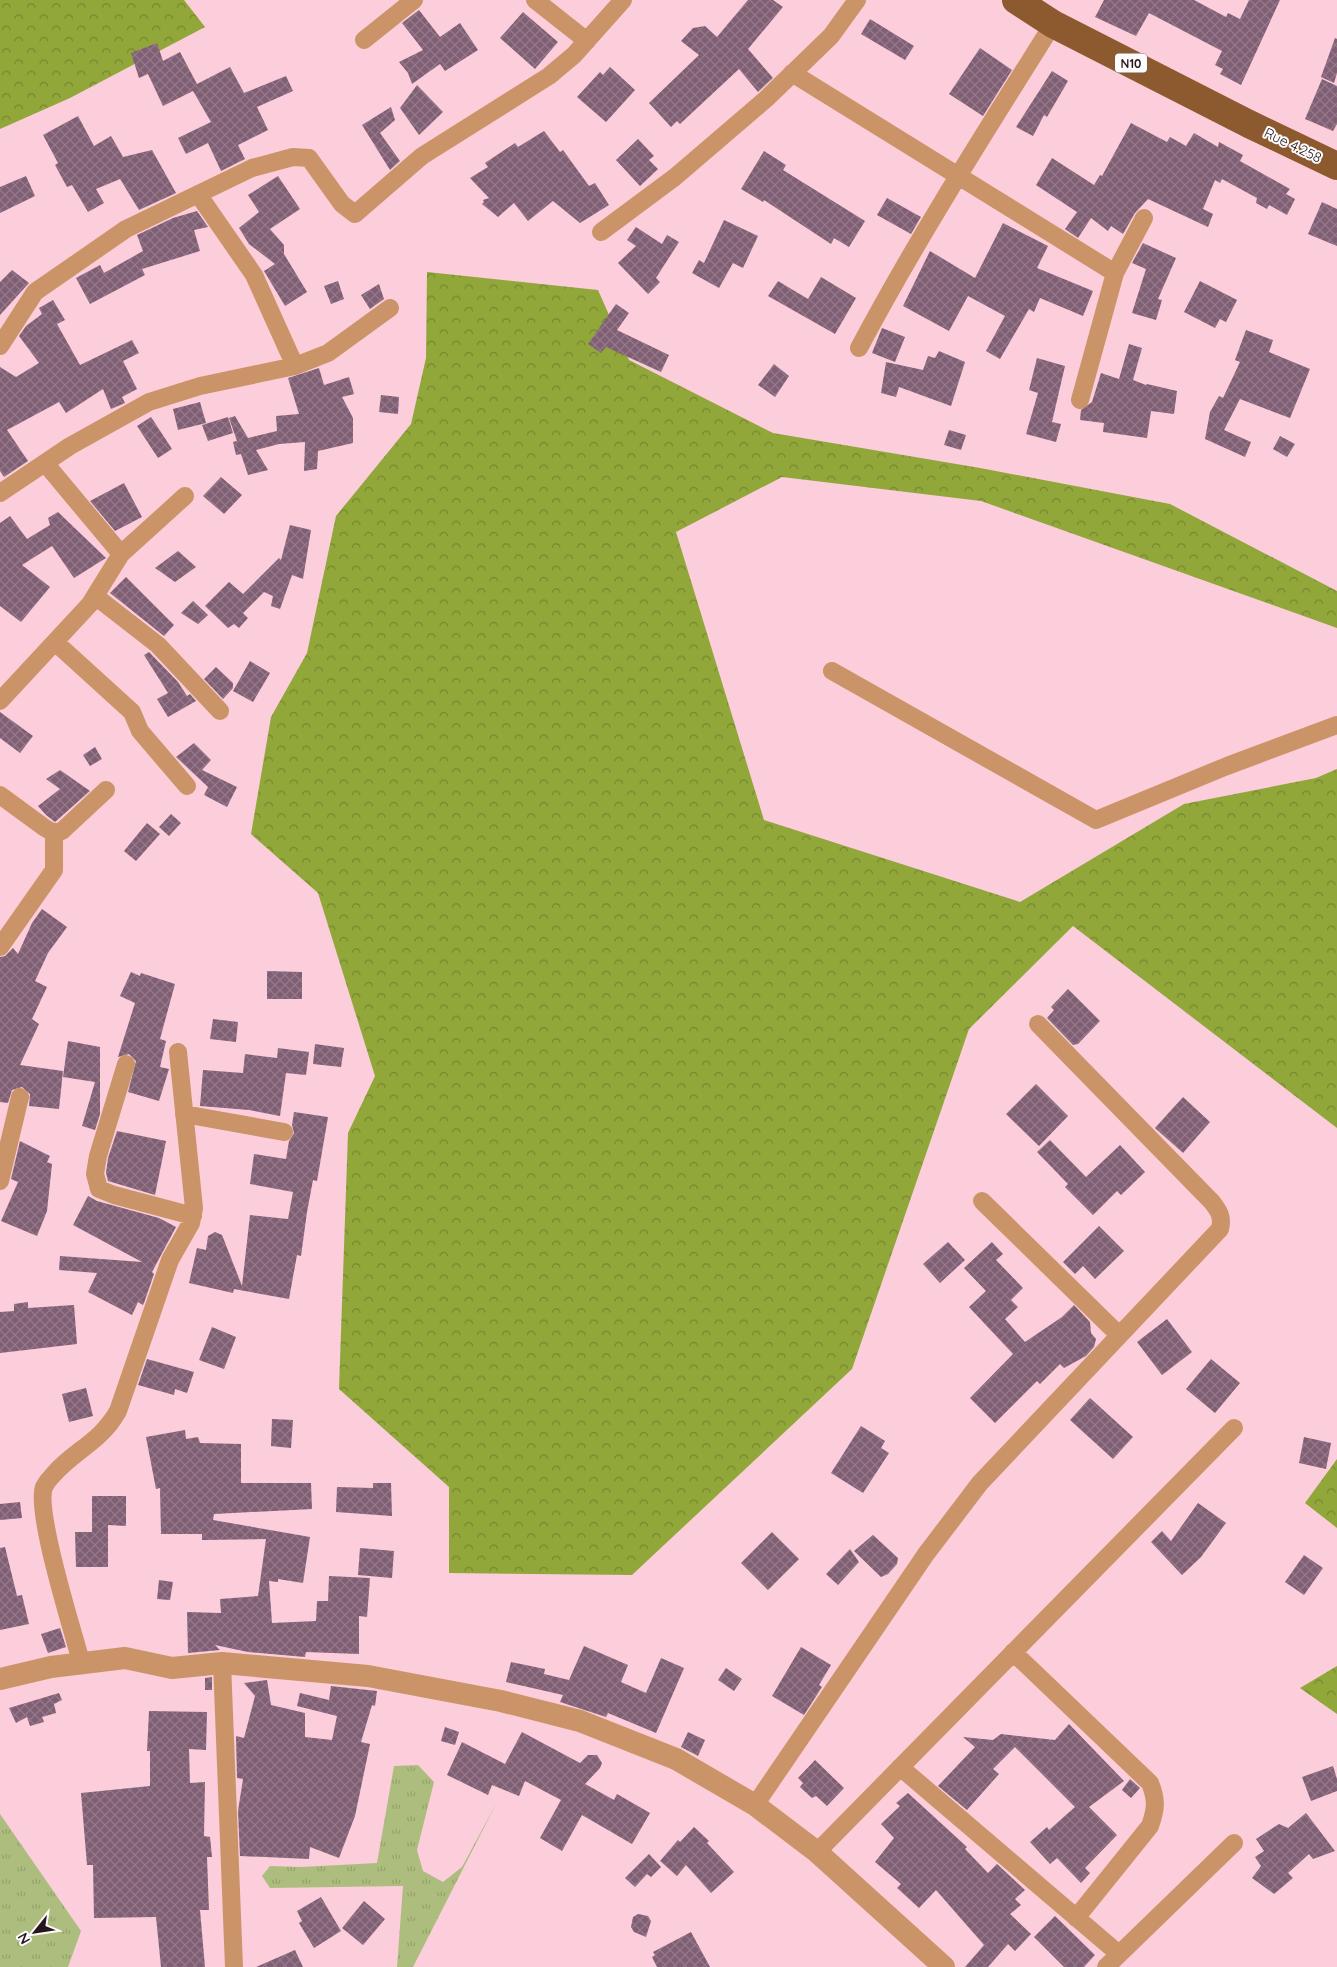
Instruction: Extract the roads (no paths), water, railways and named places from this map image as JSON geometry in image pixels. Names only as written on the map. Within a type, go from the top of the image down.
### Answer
[{"type":"highway","name":"N10","points":[[1016,0],[1052,24]]},
{"type":"highway","name":"Rue 4.258","points":[[1052,24],[1249,124],[1337,166]]},
{"type":"street","points":[[364,40],[414,0]]},
{"type":"street","points":[[535,0],[587,41]]},
{"type":"street","points":[[0,346],[26,302],[46,283],[126,229],[252,168],[293,157],[309,158],[342,204],[355,214],[422,156],[549,76],[587,41],[623,0]]},
{"type":"street","points":[[601,232],[675,177],[792,73],[831,36],[857,0]]},
{"type":"street","points":[[859,348],[886,297],[958,176],[1052,24]]},
{"type":"street","points":[[792,73],[1115,273]]},
{"type":"street","points":[[198,194],[254,275],[295,366]]},
{"type":"street","points":[[1080,400],[1115,273],[1144,218]]},
{"type":"street","points":[[0,493],[70,446],[149,402],[200,386],[295,366],[328,353],[390,308]]},
{"type":"street","points":[[45,463],[121,554]]},
{"type":"street","points":[[0,700],[90,604],[121,554],[185,496]]},
{"type":"street","points":[[95,596],[158,645],[220,711]]},
{"type":"street","points":[[55,642],[132,712],[140,730],[187,786]]},
{"type":"street","points":[[832,671],[1096,820],[1227,766],[1337,724]]},
{"type":"street","points":[[0,795],[54,833],[62,831],[106,790]]},
{"type":"street","points":[[0,947],[54,870],[54,833]]},
{"type":"street","points":[[755,1805],[926,1554],[980,1483],[1220,1229],[1222,1222],[1220,1213],[1038,1024]]},
{"type":"street","points":[[81,1662],[54,1564],[42,1503],[44,1487],[54,1474],[109,1428],[118,1411],[170,1260],[193,1216],[178,1052]]},
{"type":"street","points":[[126,1064],[98,1156],[95,1174],[99,1189],[114,1195],[193,1216]]},
{"type":"street","points":[[0,1181],[20,1097]]},
{"type":"street","points":[[184,1114],[284,1132]]},
{"type":"street","points":[[982,1201],[1119,1336]]},
{"type":"street","points":[[817,1852],[1234,1428]]},
{"type":"street","points":[[1013,1652],[1150,1783],[1155,1794],[1156,1808],[1150,1826],[1076,1918]]},
{"type":"street","points":[[0,1679],[25,1672],[81,1662],[125,1658],[172,1668],[222,1663],[368,1676],[501,1701],[580,1721],[676,1759],[755,1805],[817,1852],[944,1967]]},
{"type":"street","points":[[222,1663],[234,1967]]},
{"type":"street","points":[[900,1768],[1119,1954]]},
{"type":"street","points":[[1106,1967],[1234,1843]]}]
